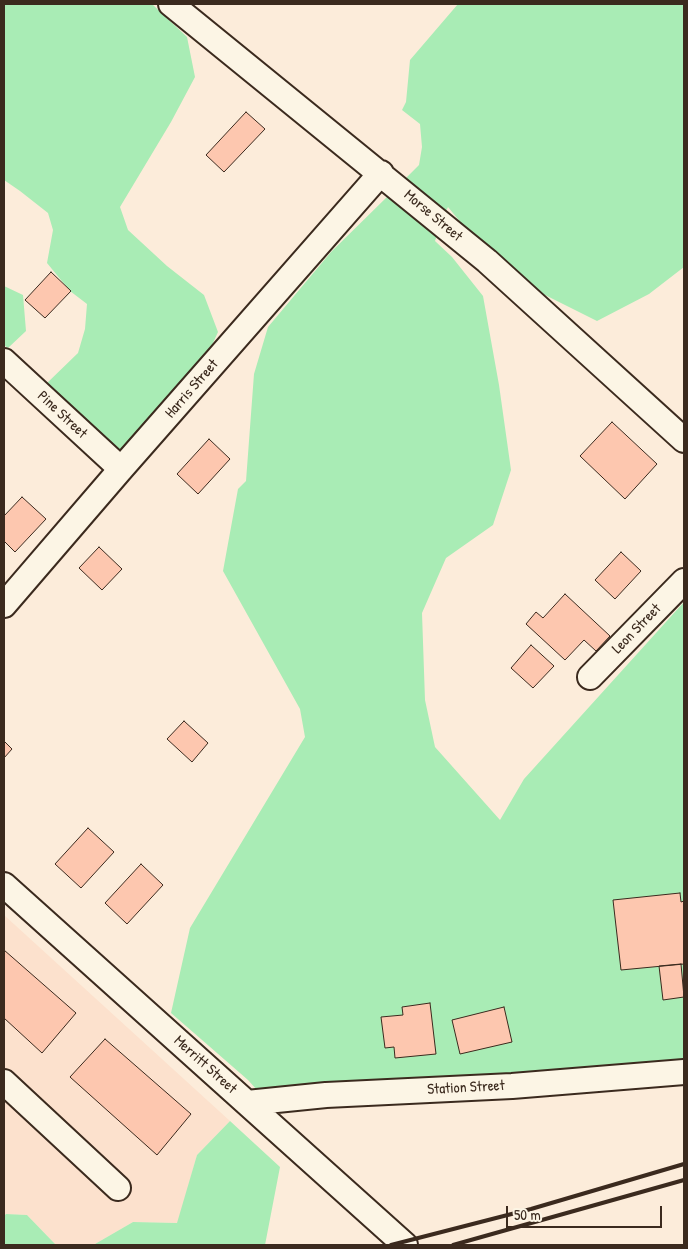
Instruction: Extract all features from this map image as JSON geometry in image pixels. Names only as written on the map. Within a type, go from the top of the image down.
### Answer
[{"type":"street","name":"Morse Street","points":[[171,4],[487,261],[684,440]]},
{"type":"street","name":"Harris Street","points":[[4,605],[120,469],[381,174]]},
{"type":"street","name":"Pine Street","points":[[4,361],[120,469]]},
{"type":"street","name":"Leon Street","points":[[590,677],[684,580]]},
{"type":"street","name":"Merritt Street","points":[[4,885],[405,1245]]},
{"type":"street","name":"Station Street","points":[[247,1102],[512,1086],[684,1072]]},
{"type":"street","points":[[4,1082],[118,1188]]},
{"type":"shaded area","points":[[4,915],[230,1121],[197,1155],[178,1223],[133,1222],[95,1244],[56,1245],[27,1215],[6,1214],[4,1216]]},
{"type":"green space","points":[[4,4],[152,4],[187,37],[195,77],[171,122],[120,207],[128,230],[167,266],[204,295],[218,332],[208,354],[121,453],[46,384],[78,353],[85,329],[87,304],[70,291],[47,263],[53,230],[48,213],[4,180]]},
{"type":"green space","points":[[458,4],[684,4],[684,267],[649,294],[597,321],[541,293],[462,224],[448,207],[446,211],[406,178],[419,165],[422,147],[420,124],[402,110],[406,102],[410,60]]},
{"type":"green space","points":[[389,195],[437,235],[435,241],[452,257],[483,296],[499,385],[511,470],[493,525],[446,558],[422,613],[425,700],[435,747],[500,820],[524,779],[684,602],[684,1061],[512,1075],[327,1084],[257,1090],[171,1013],[190,928],[305,737],[300,709],[223,571],[238,489],[246,481],[254,374],[268,327],[331,252]]},
{"type":"green space","points":[[4,286],[23,295],[26,331],[8,348],[4,345]]},
{"type":"green space","points":[[230,1121],[280,1167],[265,1245],[56,1245],[95,1244],[133,1222],[177,1223],[197,1155]]},
{"type":"green space","points":[[6,1214],[27,1215],[56,1245],[4,1245],[4,1216]]},
{"type":"building","points":[[246,112],[265,129],[224,172],[206,155]]},
{"type":"building","points":[[51,272],[71,291],[45,318],[25,300]]},
{"type":"building","points":[[612,422],[657,464],[625,499],[580,456]]},
{"type":"building","points":[[209,439],[230,459],[198,494],[177,474]]},
{"type":"building","points":[[22,497],[46,519],[15,552],[4,541],[4,516]]},
{"type":"building","points":[[99,547],[122,569],[102,590],[79,568]]},
{"type":"building","points":[[621,552],[641,571],[615,599],[595,580]]},
{"type":"building","points":[[565,594],[610,636],[596,651],[584,640],[565,660],[526,624],[536,612],[543,618]]},
{"type":"building","points":[[531,645],[554,666],[533,688],[511,668]]},
{"type":"building","points":[[184,721],[208,743],[192,762],[167,739]]},
{"type":"building","points":[[4,741],[12,749],[4,758]]},
{"type":"building","points":[[88,828],[114,852],[81,888],[55,864]]},
{"type":"building","points":[[141,864],[163,885],[127,924],[105,903]]},
{"type":"building","points":[[680,893],[681,902],[684,901],[684,964],[621,970],[613,900]]},
{"type":"building","points":[[4,950],[76,1013],[42,1053],[4,1018]]},
{"type":"building","points":[[681,964],[684,997],[663,1000],[659,966]]},
{"type":"building","points":[[430,1003],[436,1054],[395,1058],[394,1047],[385,1048],[381,1017],[403,1015],[402,1007]]},
{"type":"building","points":[[504,1007],[512,1042],[460,1054],[452,1020]]},
{"type":"building","points":[[105,1039],[191,1114],[157,1155],[70,1077]]},
{"type":"railway","points":[[391,1245],[531,1209],[684,1164]]},
{"type":"railway","points":[[453,1245],[684,1180]]}]
